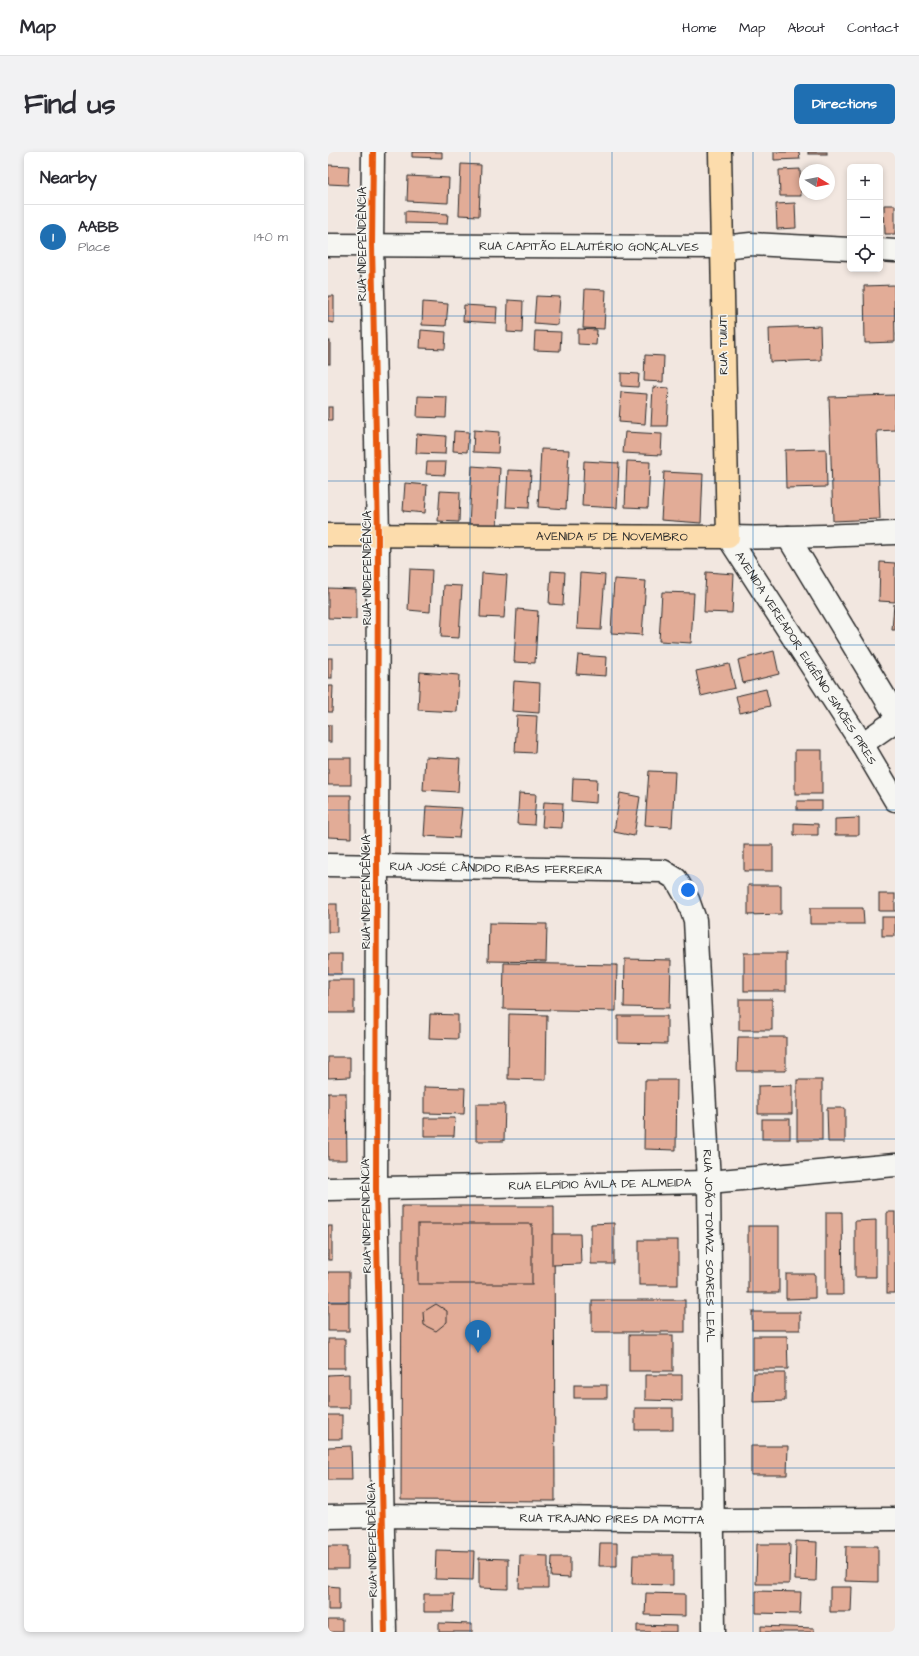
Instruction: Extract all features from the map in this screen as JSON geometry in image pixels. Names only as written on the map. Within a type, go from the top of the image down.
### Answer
[{"type":"main road","name":"RUA TUIUTI","points":[[720,152],[728,537]]},
{"type":"main road","name":"AVENIDA 15 DE NOVEMBRO","points":[[328,535],[378,534],[728,537]]},
{"type":"street","name":"RUA INDEPENDÊNCIA","points":[[374,152],[372,245],[378,534],[376,1188],[385,1632]]},
{"type":"street","name":"RUA CAPITÃO ELAUTÉRIO GONÇALVES","points":[[328,245],[722,247],[751,244],[847,249]]},
{"type":"street","points":[[883,250],[895,251]]},
{"type":"street","name":"AVENIDA 15 DE NOVEMBRO","points":[[728,537],[768,539],[788,536],[895,533]]},
{"type":"street","points":[[788,536],[895,714]]},
{"type":"street","name":"AVENIDA VEREADOR EUGÊNIO SIMÕES PIRES","points":[[728,537],[862,744],[895,800]]},
{"type":"street","points":[[862,744],[895,721]]},
{"type":"street","name":"RUA JOSÉ CÂNDIDO RIBAS FERREIRA","points":[[328,865],[663,871]]},
{"type":"street","name":"RUA JOÃO TOMAZ SOARES LEAL","points":[[663,871],[676,879],[688,900],[695,920],[709,1182],[714,1632]]},
{"type":"street","name":"RUA ELPÍDIO ÁVILA DE ALMEIDA","points":[[328,1189],[709,1182],[895,1165]]},
{"type":"street","name":"RUA TRAJANO PIRES DA MOTTA","points":[[328,1517],[382,1516],[713,1520],[895,1518]]},
{"type":"building","points":[[412,152],[442,152],[442,158],[412,157]]},
{"type":"building","points":[[774,152],[799,152],[800,159],[774,160]]},
{"type":"building","points":[[808,152],[827,152],[827,154],[808,154]]},
{"type":"building","points":[[461,164],[481,165],[479,216],[459,215]]},
{"type":"building","points":[[328,165],[349,166],[348,185],[328,184]]},
{"type":"building","points":[[799,169],[799,196],[780,196],[779,170]]},
{"type":"building","points":[[408,176],[449,178],[448,203],[407,201]]},
{"type":"building","points":[[795,203],[796,228],[777,229],[776,204]]},
{"type":"building","points":[[884,205],[895,205],[895,234],[885,234]]},
{"type":"building","points":[[405,211],[448,214],[447,224],[405,223]]},
{"type":"building","points":[[894,285],[895,342],[865,343],[864,286]]},
{"type":"building","points":[[585,289],[606,290],[604,329],[583,328]]},
{"type":"building","points":[[328,296],[334,296],[334,323],[328,322]]},
{"type":"building","points":[[536,296],[560,297],[558,325],[534,323]]},
{"type":"building","points":[[508,300],[523,301],[522,333],[507,332]]},
{"type":"building","points":[[423,302],[448,304],[446,326],[422,325]]},
{"type":"building","points":[[464,305],[497,307],[496,323],[463,321]]},
{"type":"building","points":[[820,326],[821,360],[770,362],[769,328]]},
{"type":"building","points":[[578,329],[597,330],[596,345],[578,344]]},
{"type":"building","points":[[421,330],[446,332],[445,349],[420,348]]},
{"type":"building","points":[[535,331],[561,332],[560,351],[534,350]]},
{"type":"building","points":[[328,341],[330,341],[330,364],[328,364]]},
{"type":"building","points":[[645,355],[664,356],[663,382],[644,381]]},
{"type":"building","points":[[621,373],[639,374],[638,387],[621,386]]},
{"type":"building","points":[[653,387],[669,388],[667,426],[651,426]]},
{"type":"building","points":[[621,392],[647,394],[645,424],[619,422]]},
{"type":"building","points":[[895,395],[895,430],[877,431],[880,519],[833,521],[829,397]]},
{"type":"building","points":[[418,396],[447,397],[446,418],[417,417]]},
{"type":"building","points":[[328,407],[332,407],[332,420],[328,420]]},
{"type":"building","points":[[474,430],[499,432],[498,453],[473,452]]},
{"type":"building","points":[[454,431],[469,432],[467,452],[453,451]]},
{"type":"building","points":[[625,432],[662,434],[661,455],[623,453]]},
{"type":"building","points":[[417,434],[446,436],[445,454],[416,453]]},
{"type":"building","points":[[541,449],[569,450],[566,509],[538,507]]},
{"type":"building","points":[[826,449],[827,487],[786,488],[785,450]]},
{"type":"building","points":[[584,461],[619,463],[617,508],[582,506]]},
{"type":"building","points":[[627,461],[650,462],[648,508],[625,507]]},
{"type":"building","points":[[427,462],[446,462],[445,475],[426,474]]},
{"type":"building","points":[[472,466],[500,468],[497,528],[469,527]]},
{"type":"building","points":[[508,470],[531,471],[529,508],[506,507]]},
{"type":"building","points":[[664,472],[703,474],[701,523],[661,520]]},
{"type":"building","points":[[405,483],[427,485],[425,513],[403,511]]},
{"type":"building","points":[[440,491],[460,492],[459,522],[438,521]]},
{"type":"building","points":[[880,562],[895,563],[895,602],[879,601]]},
{"type":"building","points":[[410,569],[432,570],[430,612],[408,610]]},
{"type":"building","points":[[551,571],[565,572],[563,605],[549,604]]},
{"type":"building","points":[[706,572],[734,574],[732,613],[704,612]]},
{"type":"building","points":[[482,573],[507,575],[504,618],[480,617]]},
{"type":"building","points":[[580,573],[605,575],[601,630],[577,629]]},
{"type":"building","points":[[614,579],[646,581],[642,635],[611,633]]},
{"type":"building","points":[[444,585],[462,586],[459,638],[441,637]]},
{"type":"building","points":[[328,588],[356,589],[356,619],[328,618]]},
{"type":"building","points":[[662,592],[694,593],[691,643],[659,641]]},
{"type":"building","points":[[894,604],[895,630],[892,630]]},
{"type":"building","points":[[517,609],[538,611],[535,663],[514,662]]},
{"type":"building","points":[[774,651],[779,674],[743,683],[738,660]]},
{"type":"building","points":[[578,655],[607,657],[606,676],[576,674]]},
{"type":"building","points":[[328,658],[332,658],[332,678],[328,678]]},
{"type":"building","points":[[729,664],[735,688],[701,696],[696,671]]},
{"type":"building","points":[[420,672],[459,675],[457,712],[418,710]]},
{"type":"building","points":[[514,681],[540,683],[539,713],[512,711]]},
{"type":"building","points":[[328,686],[333,686],[332,712],[328,712]]},
{"type":"building","points":[[766,689],[770,706],[740,713],[736,696]]},
{"type":"building","points":[[517,715],[537,716],[535,753],[515,752]]},
{"type":"building","points":[[328,725],[331,725],[331,742],[328,742]]},
{"type":"building","points":[[795,750],[822,750],[822,794],[795,794]]},
{"type":"building","points":[[425,757],[460,759],[458,792],[423,790]]},
{"type":"building","points":[[328,758],[351,758],[351,785],[328,785]]},
{"type":"building","points":[[649,771],[675,772],[672,827],[645,825]]},
{"type":"building","points":[[573,778],[597,779],[596,803],[572,801]]},
{"type":"building","points":[[519,793],[536,794],[534,825],[517,824]]},
{"type":"building","points":[[620,793],[640,797],[634,836],[614,832]]},
{"type":"building","points":[[328,795],[351,795],[351,838],[328,837]]},
{"type":"building","points":[[797,801],[822,801],[822,810],[797,810]]},
{"type":"building","points":[[544,802],[563,803],[562,828],[542,827]]},
{"type":"building","points":[[426,806],[462,808],[459,838],[424,836]]},
{"type":"building","points":[[859,818],[859,835],[835,835],[835,819]]},
{"type":"building","points":[[794,823],[818,824],[818,835],[794,835]]},
{"type":"building","points":[[744,845],[773,845],[773,871],[744,871]]},
{"type":"building","points":[[748,885],[781,885],[781,914],[748,915]]},
{"type":"building","points":[[879,894],[895,894],[895,911],[879,911]]},
{"type":"building","points":[[328,904],[337,904],[337,932],[328,932]]},
{"type":"building","points":[[810,908],[863,908],[864,924],[810,924]]},
{"type":"building","points":[[882,917],[895,917],[895,936],[882,936]]},
{"type":"building","points":[[489,923],[547,924],[546,962],[488,961]]},
{"type":"building","points":[[744,953],[786,953],[786,991],[744,991]]},
{"type":"building","points":[[328,954],[342,954],[342,974],[328,974]]},
{"type":"building","points":[[625,959],[671,960],[670,1008],[624,1007]]},
{"type":"building","points":[[504,963],[617,965],[616,1011],[503,1009]]},
{"type":"building","points":[[328,980],[354,980],[354,1013],[328,1013]]},
{"type":"building","points":[[739,999],[772,999],[772,1030],[739,1030]]},
{"type":"building","points":[[430,1014],[458,1015],[458,1039],[429,1038]]},
{"type":"building","points":[[509,1014],[547,1015],[546,1080],[508,1079]]},
{"type":"building","points":[[618,1016],[667,1016],[667,1044],[618,1043]]},
{"type":"building","points":[[738,1037],[786,1037],[786,1071],[737,1071]]},
{"type":"building","points":[[328,1057],[350,1057],[350,1077],[328,1078]]},
{"type":"building","points":[[645,1080],[677,1080],[676,1150],[644,1149]]},
{"type":"building","points":[[797,1080],[822,1080],[822,1140],[797,1140]]},
{"type":"building","points":[[792,1085],[792,1114],[758,1114],[758,1086]]},
{"type":"building","points":[[424,1087],[465,1088],[464,1114],[424,1113]]},
{"type":"building","points":[[328,1093],[346,1093],[347,1160],[328,1160]]},
{"type":"building","points":[[476,1104],[505,1104],[504,1141],[476,1141]]},
{"type":"building","points":[[827,1108],[845,1108],[845,1142],[828,1142]]},
{"type":"building","points":[[424,1118],[455,1118],[454,1136],[424,1136]]},
{"type":"building","points":[[762,1119],[790,1119],[790,1139],[762,1139]]},
{"type":"building","points":[[402,1206],[554,1206],[555,1501],[401,1500]]},
{"type":"building","points":[[826,1212],[842,1212],[843,1295],[826,1295]]},
{"type":"building","points":[[887,1212],[895,1212],[895,1293],[887,1293]]},
{"type":"building","points":[[876,1220],[876,1277],[855,1277],[855,1221]]},
{"type":"building","points":[[614,1223],[614,1264],[591,1264],[591,1224]]},
{"type":"building","points":[[418,1224],[532,1224],[532,1284],[418,1284]]},
{"type":"building","points":[[328,1226],[332,1226],[332,1260],[328,1260]]},
{"type":"building","points":[[748,1226],[779,1226],[779,1293],[748,1293]]},
{"type":"building","points":[[552,1234],[580,1234],[581,1264],[552,1265]]},
{"type":"building","points":[[639,1240],[678,1240],[678,1285],[639,1285]]},
{"type":"building","points":[[328,1272],[349,1272],[349,1302],[328,1302]]},
{"type":"building","points":[[786,1274],[815,1274],[815,1298],[786,1299]]},
{"type":"building","points":[[592,1300],[685,1300],[685,1332],[592,1332]]},
{"type":"building","points":[[328,1302],[349,1302],[349,1331],[328,1331]]},
{"type":"building","points":[[436,1304],[447,1311],[447,1322],[436,1331],[424,1325],[423,1312]]},
{"type":"building","points":[[752,1312],[800,1312],[800,1330],[752,1330]]},
{"type":"building","points":[[629,1335],[673,1335],[673,1371],[629,1371]]},
{"type":"building","points":[[753,1336],[787,1336],[788,1369],[753,1369]]},
{"type":"building","points":[[328,1339],[345,1339],[345,1368],[328,1368]]},
{"type":"building","points":[[754,1373],[785,1373],[785,1401],[753,1402]]},
{"type":"building","points":[[349,1374],[349,1408],[328,1408],[328,1375]]},
{"type":"building","points":[[645,1375],[682,1375],[682,1401],[645,1400]]},
{"type":"building","points":[[574,1385],[607,1385],[607,1398],[574,1398]]},
{"type":"building","points":[[635,1408],[673,1408],[673,1430],[635,1430]]},
{"type":"building","points":[[328,1415],[342,1415],[342,1439],[328,1439]]},
{"type":"building","points":[[351,1446],[352,1480],[328,1480],[328,1447]]},
{"type":"building","points":[[751,1446],[788,1446],[787,1475],[751,1475]]},
{"type":"building","points":[[796,1541],[817,1542],[816,1581],[795,1580]]},
{"type":"building","points":[[600,1543],[617,1543],[617,1566],[599,1566]]},
{"type":"building","points":[[757,1544],[790,1544],[789,1584],[756,1584]]},
{"type":"building","points":[[328,1546],[348,1546],[348,1569],[328,1569]]},
{"type":"building","points":[[846,1546],[878,1546],[878,1582],[845,1581]]},
{"type":"building","points":[[436,1550],[474,1551],[473,1580],[435,1579]]},
{"type":"building","points":[[520,1555],[548,1556],[548,1588],[519,1588]]},
{"type":"building","points":[[633,1555],[673,1555],[673,1585],[632,1584]]},
{"type":"building","points":[[552,1557],[570,1557],[570,1578],[551,1577]]},
{"type":"building","points":[[479,1558],[508,1559],[508,1589],[479,1588]]},
{"type":"building","points":[[328,1586],[339,1587],[339,1610],[328,1610]]},
{"type":"building","points":[[830,1587],[852,1587],[851,1612],[830,1612]]},
{"type":"building","points":[[756,1591],[801,1592],[800,1614],[756,1613]]},
{"type":"building","points":[[646,1593],[685,1594],[685,1616],[645,1615]]},
{"type":"building","points":[[424,1594],[454,1594],[453,1612],[424,1612]]},
{"type":"building","points":[[328,1620],[342,1620],[342,1632],[328,1632]]},
{"type":"building","points":[[439,1623],[472,1624],[472,1632],[439,1632]]},
{"type":"building","points":[[637,1625],[676,1626],[676,1632],[637,1632]]},
{"type":"building","points":[[761,1626],[814,1628],[814,1632],[761,1632]]},
{"type":"cycle path","points":[[373,152],[372,245],[378,535],[376,1188],[385,1632]]},
{"type":"place","name":"AABB","points":[[478,1353]]}]
